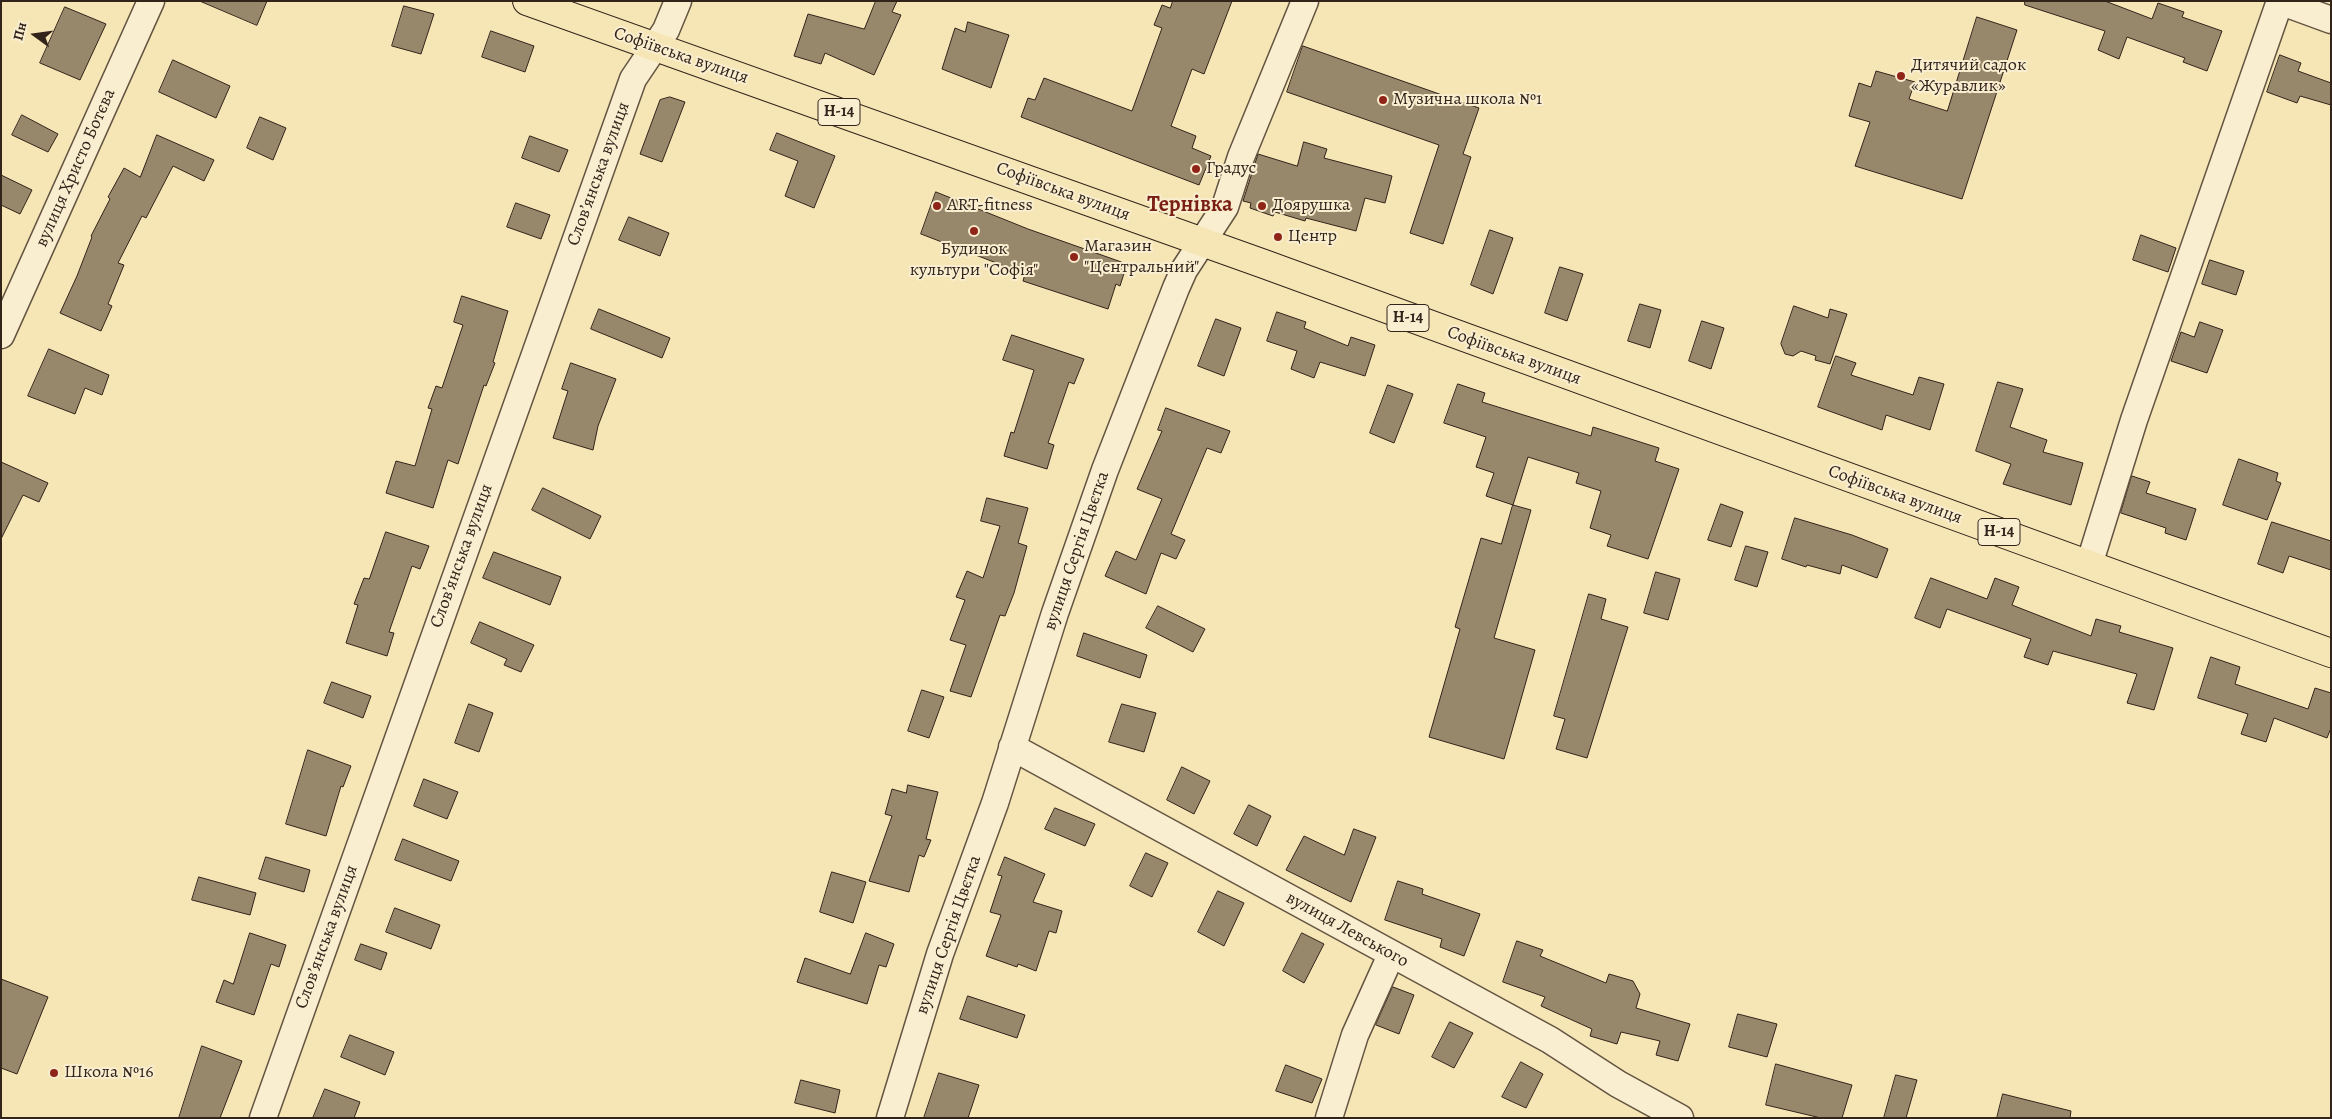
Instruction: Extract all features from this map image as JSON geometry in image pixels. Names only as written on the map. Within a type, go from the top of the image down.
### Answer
[{"type":"main road","name":"Софіївська вулиця","points":[[527,1],[1202,242],[2331,653]]},
{"type":"street","name":"вулиця Христо Ботєва","points":[[1,335],[151,1]]},
{"type":"street","name":"Словʼянська вулиця","points":[[263,1118],[633,79],[666,30],[678,1]]},
{"type":"street","name":"вулиця Сергія Цвєтка","points":[[890,1118],[940,954],[992,812],[1055,613],[1105,470],[1176,288],[1224,207],[1304,1]]},
{"type":"street","points":[[2089,565],[2137,410],[2280,1],[2331,20]]},
{"type":"street","name":"вулиця Левського","points":[[1012,747],[1550,1040],[1618,1084],[1680,1118]]},
{"type":"street","points":[[1329,1118],[1355,1035],[1391,955]]},
{"type":"building","points":[[200,1],[267,1],[257,25]]},
{"type":"building","points":[[876,1],[897,1],[892,12],[901,15],[874,75],[825,53],[821,64],[794,56],[808,14],[864,29]]},
{"type":"building","points":[[1173,1],[1232,1],[1204,74],[1192,69],[1171,126],[1196,136],[1192,148],[1211,156],[1199,185],[1021,117],[1028,98],[1035,100],[1044,78],[1132,111],[1162,28],[1154,25],[1162,5],[1170,8]]},
{"type":"building","points":[[2025,1],[2105,1],[2152,19],[2158,3],[2184,12],[2182,17],[2222,31],[2207,71],[2183,62],[2185,58],[2127,37],[2119,59],[2098,50],[2105,31],[2025,5]]},
{"type":"building","points":[[404,6],[434,14],[421,54],[392,46]]},
{"type":"building","points":[[65,7],[106,24],[80,80],[40,63]]},
{"type":"building","points":[[1977,17],[2017,30],[1962,199],[1855,166],[1870,122],[1849,116],[1859,83],[1871,87],[1876,71],[1915,82],[1909,99],[1947,111]]},
{"type":"building","points":[[968,22],[1009,35],[991,88],[942,69],[955,28],[965,32]]},
{"type":"building","points":[[491,31],[534,46],[525,72],[482,57]]},
{"type":"building","name":"Музична школа №1","points":[[1303,46],[1479,108],[1463,154],[1471,157],[1443,244],[1410,233],[1439,145],[1287,92]]},
{"type":"building","points":[[2280,55],[2301,63],[2298,71],[2331,83],[2331,105],[2300,96],[2297,103],[2267,92]]},
{"type":"building","points":[[173,60],[230,86],[216,118],[159,92]]},
{"type":"building","points":[[670,97],[685,102],[662,162],[640,154],[660,100]]},
{"type":"building","points":[[22,115],[58,134],[48,152],[12,135]]},
{"type":"building","points":[[260,117],[286,128],[273,160],[247,148]]},
{"type":"building","points":[[777,133],[835,156],[814,208],[785,196],[798,161],[770,150]]},
{"type":"building","points":[[157,135],[214,160],[204,181],[173,166],[146,218],[142,216],[118,263],[124,265],[108,304],[112,306],[101,331],[60,313],[77,276],[91,236],[110,199],[108,197],[124,168],[140,177]]},
{"type":"building","points":[[530,136],[568,150],[559,172],[522,158]]},
{"type":"building","points":[[1304,142],[1327,149],[1324,158],[1392,176],[1385,203],[1365,198],[1356,231],[1306,218],[1305,221],[1275,212],[1273,216],[1250,208],[1251,203],[1243,201],[1258,154],[1297,166]]},
{"type":"building","points":[[1,175],[32,190],[20,214],[1,205]]},
{"type":"building","points":[[936,192],[1028,229],[1127,264],[1120,286],[1116,284],[1108,309],[1023,281],[1025,274],[921,234]]},
{"type":"building","points":[[516,203],[550,215],[541,239],[507,227]]},
{"type":"building","points":[[629,217],[669,233],[660,256],[619,240]]},
{"type":"building","points":[[1490,230],[1513,238],[1493,294],[1471,285]]},
{"type":"building","points":[[2141,235],[2176,248],[2168,272],[2133,260]]},
{"type":"building","points":[[2210,260],[2244,271],[2236,295],[2202,284]]},
{"type":"building","points":[[1560,267],[1583,274],[1567,321],[1545,313]]},
{"type":"building","points":[[462,296],[508,311],[493,362],[495,363],[486,386],[484,385],[458,464],[448,460],[433,508],[386,493],[396,461],[415,466],[432,409],[428,408],[436,386],[442,388],[463,325],[454,322]]},
{"type":"building","points":[[1640,304],[1661,310],[1650,348],[1628,341]]},
{"type":"building","points":[[1794,306],[1828,318],[1830,309],[1847,314],[1830,364],[1815,360],[1816,356],[1801,351],[1793,356],[1785,354],[1781,344]]},
{"type":"building","points":[[599,309],[670,338],[662,358],[591,329]]},
{"type":"building","points":[[1277,312],[1306,322],[1304,328],[1348,346],[1351,337],[1375,345],[1365,376],[1320,362],[1314,378],[1291,369],[1297,351],[1267,341]]},
{"type":"building","points":[[1216,319],[1241,328],[1224,376],[1198,366]]},
{"type":"building","points":[[1702,321],[1724,328],[1711,369],[1689,361]]},
{"type":"building","points":[[2200,322],[2223,330],[2207,373],[2171,361],[2181,332],[2194,337]]},
{"type":"building","points":[[1012,335],[1084,359],[1074,384],[1069,382],[1048,443],[1054,445],[1047,469],[1004,456],[1011,432],[1014,433],[1034,370],[1003,360]]},
{"type":"building","points":[[49,349],[109,375],[102,395],[85,388],[75,414],[28,396]]},
{"type":"building","points":[[1836,356],[1856,363],[1851,375],[1913,395],[1919,377],[1944,384],[1930,430],[1886,415],[1882,430],[1818,407]]},
{"type":"building","points":[[571,363],[616,379],[598,426],[593,450],[553,438],[568,391],[562,389]]},
{"type":"building","points":[[1998,382],[2023,389],[2010,427],[2047,440],[2043,452],[2083,463],[2071,505],[2003,484],[2011,464],[1976,451]]},
{"type":"building","points":[[1458,384],[1485,393],[1482,402],[1591,436],[1593,427],[1659,448],[1655,461],[1679,469],[1648,559],[1607,546],[1611,535],[1590,528],[1601,491],[1576,483],[1579,473],[1528,457],[1513,505],[1486,496],[1494,473],[1476,467],[1486,437],[1444,423]]},
{"type":"building","points":[[1388,385],[1413,394],[1394,443],[1370,433]]},
{"type":"building","points":[[1166,408],[1230,431],[1221,453],[1207,448],[1171,534],[1185,540],[1176,559],[1161,553],[1146,594],[1105,576],[1116,551],[1136,560],[1162,499],[1137,489],[1162,431],[1158,430]]},
{"type":"building","points":[[2239,459],[2278,473],[2276,481],[2281,483],[2267,520],[2223,505]]},
{"type":"building","points":[[1,462],[48,483],[39,502],[23,495],[1,539]]},
{"type":"building","points":[[2132,476],[2150,482],[2146,493],[2196,509],[2186,540],[2165,533],[2166,528],[2121,513]]},
{"type":"building","points":[[543,488],[601,516],[590,539],[532,510]]},
{"type":"building","points":[[987,498],[1028,508],[1018,543],[1027,546],[1014,593],[1005,616],[1000,615],[971,697],[950,691],[966,645],[950,640],[965,600],[956,597],[967,571],[983,578],[1000,526],[981,521]]},
{"type":"building","points":[[1721,504],[1743,512],[1731,547],[1708,540]]},
{"type":"building","points":[[1513,505],[1531,510],[1494,638],[1535,650],[1504,759],[1429,737],[1460,629],[1455,627],[1481,538],[1501,544]]},
{"type":"building","points":[[1795,518],[1852,535],[1888,549],[1877,578],[1842,565],[1840,574],[1807,565],[1806,567],[1782,559]]},
{"type":"building","points":[[2272,522],[2331,541],[2331,570],[2289,556],[2283,573],[2258,564]]},
{"type":"building","points":[[386,532],[429,546],[420,569],[412,566],[389,632],[394,633],[387,656],[346,643],[358,605],[354,604],[364,578],[369,579]]},
{"type":"building","points":[[1746,546],[1768,552],[1757,587],[1735,580]]},
{"type":"building","points":[[494,552],[561,577],[550,605],[483,578]]},
{"type":"building","points":[[1656,572],[1680,579],[1668,620],[1644,613]]},
{"type":"building","points":[[1931,578],[1987,599],[1995,578],[2019,587],[2012,605],[2091,636],[2096,619],[2121,626],[2119,632],[2173,648],[2154,710],[2127,703],[2137,674],[2053,651],[2048,665],[2024,657],[2031,639],[1947,609],[1940,628],[1915,618]]},
{"type":"building","points":[[1589,594],[1606,599],[1601,619],[1628,627],[1587,758],[1556,749],[1565,719],[1554,716]]},
{"type":"building","points":[[1158,606],[1205,629],[1193,652],[1146,628]]},
{"type":"building","points":[[480,622],[534,645],[521,672],[504,665],[507,659],[471,643]]},
{"type":"building","points":[[1084,633],[1147,655],[1140,678],[1077,656]]},
{"type":"building","points":[[2211,657],[2240,667],[2235,684],[2308,709],[2315,688],[2331,693],[2331,728],[2327,738],[2274,718],[2266,742],[2241,734],[2248,714],[2198,698]]},
{"type":"building","points":[[332,682],[371,696],[363,718],[324,703]]},
{"type":"building","points":[[922,690],[944,697],[929,738],[908,731]]},
{"type":"building","points":[[469,704],[493,713],[479,752],[455,743]]},
{"type":"building","points":[[1122,704],[1156,713],[1144,752],[1109,742]]},
{"type":"building","points":[[308,750],[351,766],[343,787],[341,786],[326,836],[286,824]]},
{"type":"building","points":[[1182,767],[1210,781],[1194,814],[1167,800]]},
{"type":"building","points":[[424,779],[458,792],[447,819],[414,806]]},
{"type":"building","points":[[908,785],[938,792],[926,839],[931,840],[924,857],[919,855],[909,892],[869,881],[892,816],[885,814],[892,789],[906,793]]},
{"type":"building","points":[[1249,805],[1271,816],[1257,846],[1234,834]]},
{"type":"building","points":[[1055,808],[1095,824],[1085,846],[1045,829]]},
{"type":"building","points":[[1354,829],[1376,837],[1351,902],[1286,870],[1304,836],[1344,855]]},
{"type":"building","points":[[403,839],[459,861],[451,881],[395,860]]},
{"type":"building","points":[[1146,853],[1168,863],[1152,897],[1130,886]]},
{"type":"building","points":[[266,857],[310,870],[304,892],[259,879]]},
{"type":"building","points":[[1005,857],[1045,874],[1033,902],[1062,911],[1056,933],[1049,931],[1036,971],[1018,964],[1017,967],[986,956],[1001,915],[990,912],[1002,876],[998,875]]},
{"type":"building","points":[[832,872],[866,882],[853,923],[820,912]]},
{"type":"building","points":[[199,877],[256,893],[250,915],[192,900]]},
{"type":"building","points":[[1398,881],[1423,889],[1422,894],[1480,914],[1464,956],[1440,947],[1442,939],[1385,920]]},
{"type":"building","points":[[1218,891],[1244,903],[1224,946],[1198,932]]},
{"type":"building","points":[[395,908],[440,925],[431,949],[386,932]]},
{"type":"building","points":[[250,933],[286,945],[279,967],[271,964],[254,1015],[216,1002],[224,980],[233,984]]},
{"type":"building","points":[[866,933],[894,944],[886,967],[879,965],[867,1004],[797,982],[805,958],[850,974]]},
{"type":"building","points":[[1302,933],[1324,944],[1304,983],[1283,971]]},
{"type":"building","points":[[1517,941],[1543,950],[1540,956],[1606,983],[1609,974],[1633,981],[1640,994],[1636,1008],[1690,1024],[1678,1061],[1656,1055],[1660,1041],[1621,1032],[1617,1044],[1590,1036],[1592,1029],[1541,1006],[1545,997],[1503,982]]},
{"type":"building","points":[[361,944],[387,953],[381,970],[355,960]]},
{"type":"building","points":[[1,979],[48,997],[17,1074],[1,1068]]},
{"type":"building","points":[[1393,987],[1414,995],[1399,1034],[1376,1025]]},
{"type":"building","points":[[968,996],[1025,1015],[1017,1038],[960,1019]]},
{"type":"building","points":[[1738,1014],[1777,1024],[1767,1057],[1729,1047]]},
{"type":"building","points":[[1450,1022],[1473,1033],[1454,1068],[1432,1057]]},
{"type":"building","points":[[350,1035],[394,1052],[385,1075],[341,1057]]},
{"type":"building","points":[[202,1046],[242,1061],[220,1118],[179,1118]]},
{"type":"building","points":[[1521,1062],[1543,1074],[1526,1108],[1502,1097]]},
{"type":"building","points":[[1776,1064],[1852,1085],[1842,1118],[1821,1118],[1766,1105]]},
{"type":"building","points":[[1286,1065],[1322,1079],[1312,1103],[1276,1091]]},
{"type":"building","points":[[939,1073],[979,1085],[968,1118],[924,1118]]},
{"type":"building","points":[[1896,1075],[1917,1080],[1906,1118],[1884,1118]]},
{"type":"building","points":[[801,1080],[840,1090],[835,1113],[795,1103]]},
{"type":"building","points":[[325,1089],[360,1102],[354,1118],[313,1118]]},
{"type":"building","points":[[2003,1094],[2071,1111],[2070,1118],[1997,1118]]},
{"type":"place","name":"Дитячий садок «Журавлик»","points":[[1901,76]]},
{"type":"place","name":"Музична школа №1","points":[[1383,100]]},
{"type":"place","name":"Градус","points":[[1196,169]]},
{"type":"place","name":"ART-fitness","points":[[937,206]]},
{"type":"place","name":"Доярушка","points":[[1262,206]]},
{"type":"place","name":"Будинок культури \"Софія\"","points":[[974,231]]},
{"type":"place","name":"Центр","points":[[1278,237]]},
{"type":"place","name":"Магазин \"Центральний\"","points":[[1074,257]]},
{"type":"place","name":"Школа №16","points":[[54,1073]]},
{"type":"district","name":"Тернівка","points":[[1190,206]]}]
